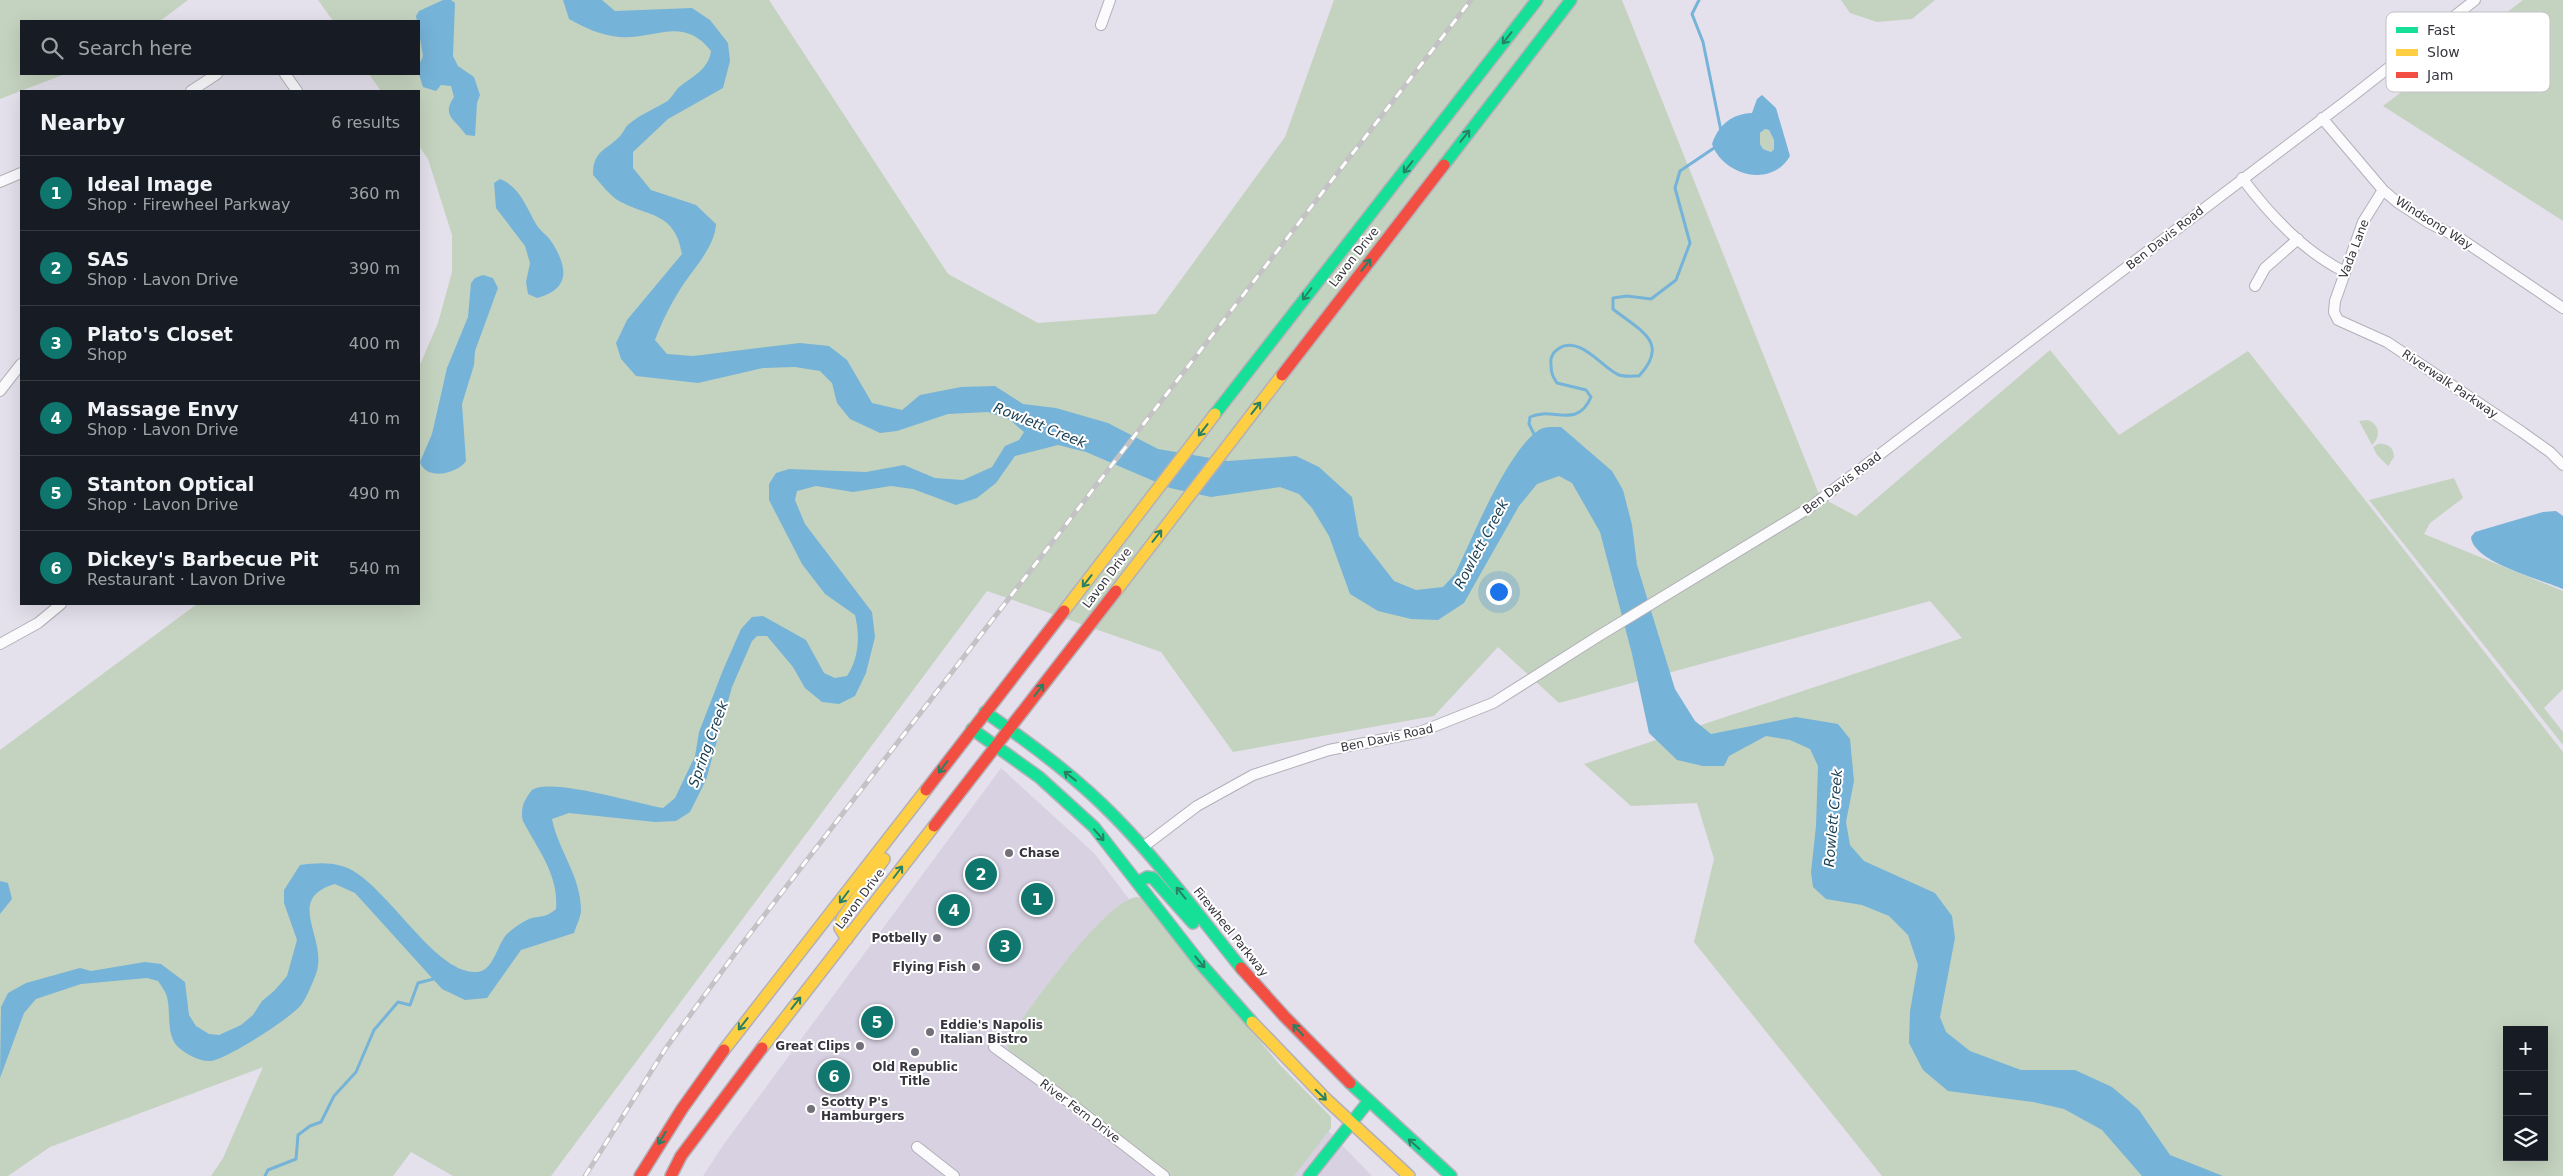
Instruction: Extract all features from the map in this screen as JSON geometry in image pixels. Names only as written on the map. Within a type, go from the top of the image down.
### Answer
[{"type":"main road","name":"Lavon Drive","points":[[640,1176],[664,1135],[717,1059],[1537,0]]},
{"type":"main road","name":"Lavon Drive","points":[[671,1176],[681,1156],[716,1108],[1570,0]]},
{"type":"main road","name":"Firewheel Parkway","points":[[985,712],[1082,785],[1143,847],[1261,990],[1368,1102],[1451,1176]]},
{"type":"main road","points":[[972,729],[997,745],[1077,810],[1138,882],[1200,962],[1309,1083],[1409,1176]]},
{"type":"main road","points":[[847,939],[840,928],[842,919],[885,858],[892,833]]},
{"type":"main road","points":[[1138,882],[1147,877],[1153,878],[1226,960],[1261,990]]},
{"type":"main road","points":[[1309,1176],[1368,1102]]},
{"type":"street","points":[[1101,25],[1110,0]]},
{"type":"street","name":"Ben Davis Road","points":[[2459,12],[2475,0]]},
{"type":"street","name":"Ben Davis Road","points":[[1143,847],[1197,806],[1253,774],[1329,750],[1395,738],[1441,726],[1493,703],[1597,636],[1808,508],[2386,69]]},
{"type":"street","points":[[193,90],[215,75]]},
{"type":"street","points":[[286,75],[297,90]]},
{"type":"street","name":"Windsong Way","points":[[2322,118],[2383,190],[2429,223],[2461,239],[2563,308]]},
{"type":"street","points":[[0,182],[20,173]]},
{"type":"street","points":[[2242,178],[2268,212],[2325,262],[2345,272]]},
{"type":"street","name":"Vada Lane","points":[[2334,312],[2335,302],[2363,222],[2383,190]]},
{"type":"street","points":[[2255,286],[2265,268],[2298,239]]},
{"type":"street","name":"Riverwalk Parkway","points":[[2334,312],[2343,324],[2387,342],[2550,452],[2563,465]]},
{"type":"street","points":[[0,392],[20,365]]},
{"type":"street","points":[[0,644],[38,623],[60,605]]},
{"type":"street","name":"River Fern Drive","points":[[994,1047],[1056,1092],[1164,1176]]},
{"type":"street","points":[[917,1147],[954,1176]]},
{"type":"shaded area","points":[[1001,768],[1094,853],[1218,1017],[1372,1176],[703,1176],[724,1144]]},
{"type":"green space","points":[[0,0],[188,0],[161,20],[20,20],[20,75],[62,75],[0,99]]},
{"type":"green space","points":[[318,0],[769,0],[948,274],[1038,323],[1156,314],[1285,137],[1334,0],[1622,0],[1820,497],[1856,516],[2050,350],[2119,435],[2248,351],[2563,752],[2563,1176],[1882,1176],[1694,942],[1714,859],[1697,803],[1631,806],[1584,764],[1962,638],[1930,601],[1559,703],[1498,647],[1434,716],[1233,752],[1161,652],[987,591],[551,1176],[453,1176],[411,1152],[393,1176],[211,1176],[223,1158],[263,1067],[50,1147],[8,1176],[0,1176],[0,750],[196,605],[420,605],[420,365],[438,323],[452,272],[452,235],[428,159],[420,147],[420,90],[380,90],[370,75],[420,75],[420,20],[332,20]]},
{"type":"green space","points":[[1841,0],[1935,0],[1912,19],[1877,22],[1850,13]]},
{"type":"green space","points":[[2523,0],[2563,0],[2563,221],[2383,106],[2401,92],[2550,92],[2550,12],[2507,12]]},
{"type":"green space","points":[[1765,129],[1769,130],[1774,140],[1774,149],[1771,152],[1763,149],[1760,144],[1760,133]]},
{"type":"green space","points":[[2368,420],[2375,425],[2378,431],[2377,438],[2372,445],[2359,421]]},
{"type":"green space","points":[[2378,444],[2387,445],[2393,451],[2394,457],[2388,466],[2377,455],[2373,447]]},
{"type":"green space","points":[[2454,478],[2463,498],[2430,523],[2424,534],[2563,591],[2563,689],[2544,708],[2563,732],[2563,745],[2369,500]]},
{"type":"green space","points":[[1137,897],[1142,898],[1279,1064],[1331,1117],[1331,1128],[1294,1176],[1171,1176],[1008,1049],[1009,1037],[1068,958],[1106,917],[1123,903]]},
{"type":"water","points":[[443,0],[451,0],[455,3],[453,56],[458,66],[474,77],[480,95],[477,103],[475,136],[466,135],[449,113],[450,103],[454,97],[451,86],[441,85],[436,91],[423,87],[419,75],[420,63],[423,56],[420,39],[420,20],[417,20],[416,16],[419,11]]},
{"type":"water","points":[[563,0],[602,0],[615,11],[692,8],[710,20],[728,43],[730,61],[723,88],[668,119],[633,152],[633,168],[651,190],[696,205],[716,224],[715,233],[708,249],[673,301],[655,340],[667,354],[693,356],[800,343],[829,346],[847,360],[872,403],[902,410],[920,395],[961,387],[995,386],[1023,404],[1056,408],[1108,423],[1158,449],[1228,461],[1296,456],[1319,467],[1352,497],[1359,536],[1394,581],[1416,590],[1443,587],[1455,574],[1492,496],[1515,456],[1539,430],[1547,427],[1561,427],[1612,471],[1623,490],[1632,525],[1637,565],[1675,689],[1695,721],[1711,734],[1796,717],[1838,724],[1850,739],[1854,781],[1846,822],[1850,845],[1864,861],[1935,893],[1952,916],[1955,938],[1940,1017],[1946,1032],[1970,1051],[2021,1070],[2075,1070],[2112,1087],[2139,1110],[2170,1155],[2223,1176],[2142,1176],[2102,1130],[2064,1109],[2033,1102],[1948,1091],[1923,1070],[1909,1043],[1910,1011],[1918,965],[1908,935],[1889,916],[1862,905],[1826,899],[1813,887],[1811,872],[1816,826],[1818,766],[1810,749],[1790,740],[1766,736],[1729,756],[1724,766],[1703,766],[1677,760],[1649,733],[1632,654],[1600,532],[1572,483],[1559,476],[1537,484],[1519,506],[1464,603],[1438,620],[1411,619],[1378,611],[1350,594],[1329,536],[1312,508],[1299,494],[1280,487],[1211,497],[1170,488],[1086,452],[1058,445],[1015,456],[996,483],[977,498],[956,505],[913,489],[891,486],[853,492],[816,486],[797,491],[795,500],[805,524],[872,612],[875,637],[866,673],[855,696],[839,704],[822,702],[805,688],[793,667],[767,636],[757,636],[752,641],[732,687],[706,780],[690,812],[676,821],[655,822],[569,813],[552,819],[580,898],[580,916],[574,933],[521,950],[487,998],[465,1000],[442,989],[355,893],[335,884],[320,891],[312,899],[310,910],[311,922],[318,961],[316,974],[305,998],[301,1005],[285,1019],[244,1046],[211,1061],[198,1059],[180,1049],[171,1034],[168,1000],[158,981],[147,978],[81,984],[36,999],[24,1013],[0,1078],[1,1007],[8,993],[26,983],[80,968],[91,971],[145,962],[161,964],[185,982],[189,1015],[196,1026],[209,1034],[219,1035],[241,1025],[253,1015],[262,1001],[287,976],[297,940],[284,903],[284,890],[300,865],[334,864],[345,867],[361,876],[444,959],[461,969],[477,972],[483,970],[491,962],[507,934],[529,919],[545,916],[556,909],[556,897],[551,874],[522,819],[524,804],[532,790],[542,787],[575,789],[663,808],[675,798],[695,756],[699,732],[723,670],[741,629],[752,617],[763,616],[806,640],[824,673],[835,678],[847,676],[854,662],[857,647],[858,631],[855,615],[825,594],[802,564],[769,500],[769,484],[776,473],[789,469],[866,472],[904,465],[935,478],[963,480],[992,467],[1005,446],[1019,440],[1024,432],[1010,420],[988,412],[948,414],[897,431],[880,433],[850,419],[837,403],[832,383],[820,371],[795,367],[763,368],[698,383],[636,376],[621,359],[616,343],[627,320],[682,254],[679,240],[667,223],[651,214],[621,202],[606,190],[593,175],[595,160],[601,152],[620,136],[628,125],[643,114],[666,102],[679,87],[699,72],[707,63],[711,51],[700,40],[690,34],[679,32],[632,37],[619,37],[599,33],[569,19]]},
{"type":"water","points":[[1762,95],[1776,108],[1790,156],[1782,166],[1760,175],[1748,174],[1726,164],[1712,144],[1718,131],[1727,121],[1738,115],[1752,113],[1757,99]],"holes":[[[1765,129],[1769,130],[1774,140],[1774,149],[1771,152],[1763,149],[1760,144],[1760,133]]]},
{"type":"water","points":[[500,179],[518,192],[538,226],[551,241],[561,260],[563,276],[561,283],[548,294],[537,298],[528,294],[526,282],[530,263],[525,246],[496,208],[494,183]]},
{"type":"water","points":[[483,275],[493,278],[498,288],[475,351],[474,365],[462,404],[466,461],[462,466],[449,472],[442,474],[428,472],[420,462],[432,434],[447,368],[468,317],[471,283],[475,278]]},
{"type":"water","points":[[2556,511],[2563,516],[2563,589],[2495,562],[2474,546],[2471,537],[2475,532],[2543,512]]},
{"type":"water","points":[[0,881],[8,883],[12,899],[0,914]]},
{"type":"waterway","points":[[1699,0],[1692,14],[1703,42],[1721,131]]},
{"type":"waterway","points":[[1535,436],[1529,424],[1530,417],[1538,414],[1571,415],[1585,407],[1591,397],[1586,390],[1557,383],[1553,377],[1551,360],[1553,354],[1558,349],[1566,346],[1575,346],[1583,349],[1621,376],[1639,376],[1648,364],[1652,354],[1652,345],[1641,330],[1613,309],[1613,298],[1627,296],[1651,299],[1676,280],[1690,243],[1675,188],[1680,171],[1717,146]]},
{"type":"waterway","points":[[265,1176],[268,1170],[296,1159],[298,1135],[310,1126],[321,1122],[334,1096],[356,1072],[374,1030],[398,1002],[410,1005],[418,983],[437,978]]},
{"type":"railway","points":[[585,1176],[666,1048],[742,944],[1471,0]]},
{"type":"traffic: fast","points":[[1215,414],[1537,0]]},
{"type":"traffic: fast","points":[[1444,165],[1571,0]]},
{"type":"traffic: fast","points":[[985,712],[1053,762],[1100,802],[1164,872],[1241,968]]},
{"type":"traffic: fast","points":[[972,729],[1039,777],[1094,827],[1200,963],[1252,1022]]},
{"type":"traffic: fast","points":[[1138,882],[1147,877],[1153,878],[1193,923]]},
{"type":"traffic: fast","points":[[1350,1083],[1451,1176]]},
{"type":"traffic: fast","points":[[1309,1176],[1368,1102]]},
{"type":"traffic: slow","points":[[1116,591],[1282,375]]},
{"type":"traffic: slow","points":[[1064,611],[1215,414]]},
{"type":"traffic: slow","points":[[724,1050],[926,790]]},
{"type":"traffic: slow","points":[[762,1048],[934,826]]},
{"type":"traffic: slow","points":[[847,939],[840,928],[842,919],[884,859]]},
{"type":"traffic: slow","points":[[1252,1022],[1327,1100],[1409,1176]]},
{"type":"traffic: jam","points":[[1282,375],[1444,165]]},
{"type":"traffic: jam","points":[[934,826],[1116,591]]},
{"type":"traffic: jam","points":[[926,790],[1064,611]]},
{"type":"traffic: jam","points":[[1241,968],[1284,1016],[1350,1083]]},
{"type":"traffic: jam","points":[[671,1176],[681,1156],[762,1048]]},
{"type":"traffic: jam","points":[[640,1176],[682,1109],[724,1050]]},
{"type":"place","name":"Chase","points":[[1009,853]]},
{"type":"place","name":"SAS","points":[[981,874]]},
{"type":"place","name":"Ideal Image","points":[[1037,899]]},
{"type":"place","name":"Massage Envy","points":[[954,910]]},
{"type":"place","name":"Potbelly","points":[[937,938]]},
{"type":"place","name":"Plato's Closet","points":[[1005,946]]},
{"type":"place","name":"Flying Fish","points":[[976,967]]},
{"type":"place","name":"Stanton Optical","points":[[877,1022]]},
{"type":"place","name":"Eddie's Napolis Italian Bistro","points":[[930,1032]]},
{"type":"place","name":"Great Clips","points":[[860,1046]]},
{"type":"place","name":"Old Republic Title","points":[[915,1052]]},
{"type":"place","name":"Dickey's Barbecue Pit","points":[[834,1076]]},
{"type":"place","name":"Scotty P's Hamburgers","points":[[811,1109]]},
{"type":"water label","name":"Rowlett Creek","points":[[1040,425]]},
{"type":"water label","name":"Rowlett Creek","points":[[1481,544]]},
{"type":"water label","name":"Spring Creek","points":[[708,744]]},
{"type":"water label","name":"Rowlett Creek","points":[[1833,818]]}]
